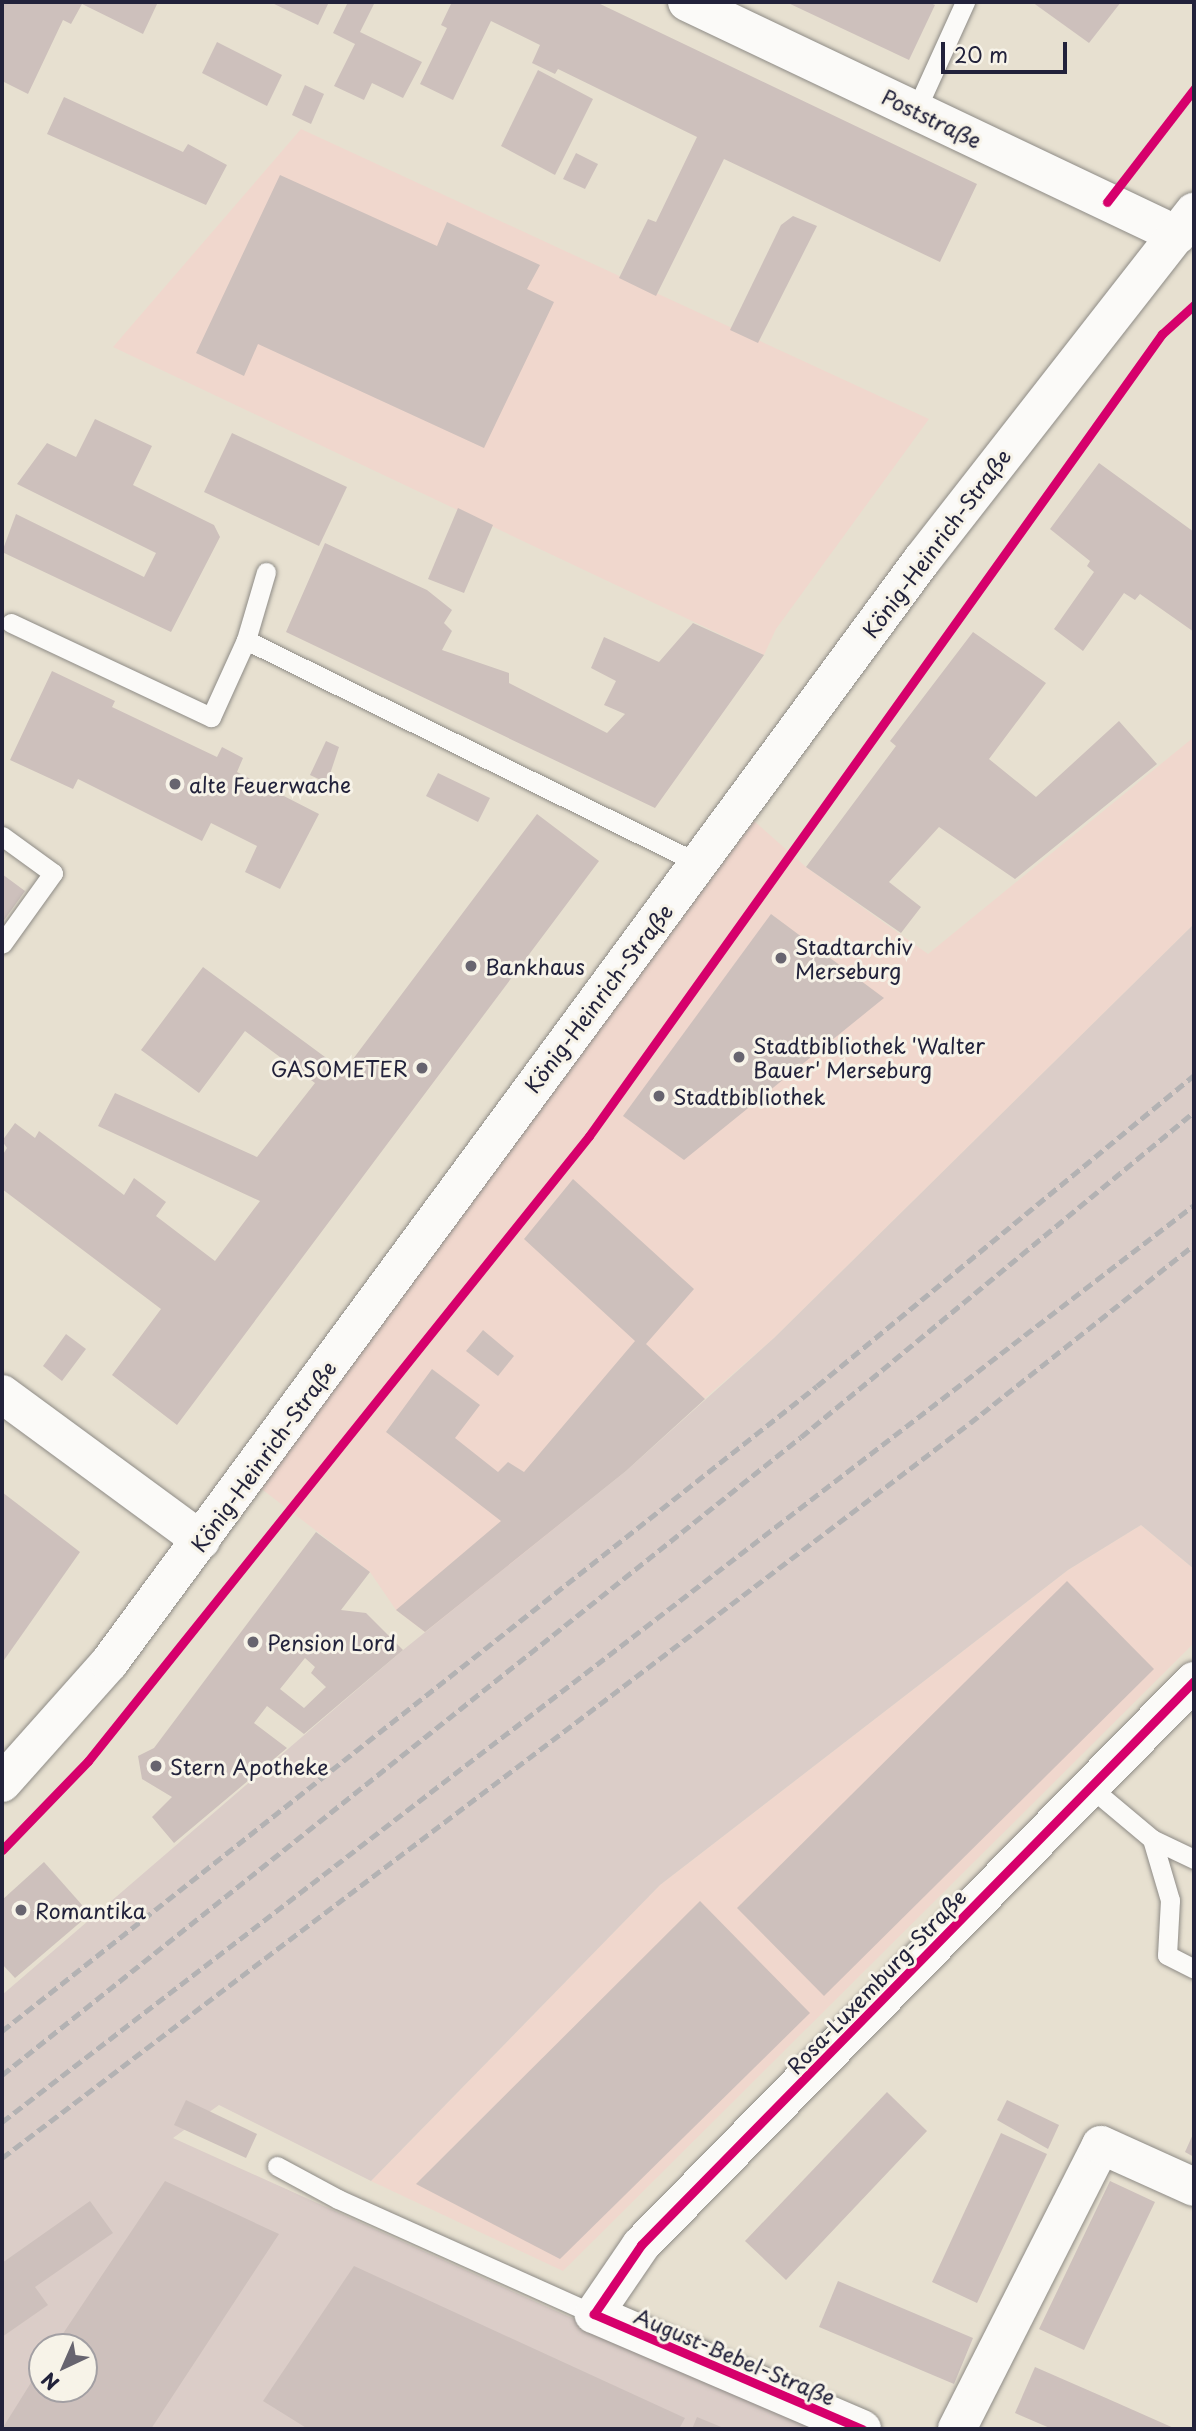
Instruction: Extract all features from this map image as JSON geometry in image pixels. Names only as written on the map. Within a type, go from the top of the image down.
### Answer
[{"type":"street","name":"Poststraße","points":[[687,2],[916,110],[1185,224]]},
{"type":"street","name":"König-Heinrich-Straße","points":[[2,1783],[109,1663],[922,559],[1185,224]]},
{"type":"street","points":[[6,1407],[201,1540]]},
{"type":"street","name":"Rosa-Luxemburg-Straße","points":[[594,2314],[641,2245],[1194,1681]]},
{"type":"street","points":[[957,2429],[1101,2145],[1194,2187]]},
{"type":"street","name":"August-Bebel-Straße","points":[[594,2314],[862,2429]]},
{"type":"lane","points":[[916,110],[965,2]]},
{"type":"lane","points":[[11,623],[211,717],[246,640],[266,572]]},
{"type":"lane","points":[[246,640],[698,863]]},
{"type":"lane","points":[[2,836],[53,873],[2,944]]},
{"type":"lane","points":[[1090,1787],[1152,1839],[1194,1859]]},
{"type":"lane","points":[[1152,1839],[1170,1900],[1167,1955],[1194,1969]]},
{"type":"lane","points":[[277,2166],[338,2199],[594,2314]]},
{"type":"shaded area","points":[[301,129],[929,419],[776,629],[764,655],[113,347]]},
{"type":"shaded area","points":[[1194,737],[1194,924],[774,1338],[534,1547],[425,1632],[396,1610],[370,1572],[259,1487],[754,821],[806,867],[928,954]]},
{"type":"shaded area","points":[[1194,924],[1194,1569],[1141,1525],[1068,1570],[660,1885],[371,2181],[219,2105],[173,2138],[818,2429],[2,2429],[2,1995],[403,1650],[626,1471],[774,1338]]},
{"type":"shaded area","points":[[1141,1525],[1194,1569],[1194,1643],[563,2271],[371,2181],[660,1885],[1068,1570]]},
{"type":"building","points":[[2,2],[158,2],[143,34],[82,4],[71,24],[63,20],[28,94],[2,81]]},
{"type":"building","points":[[270,2],[329,2],[318,25]]},
{"type":"building","points":[[348,2],[375,2],[360,32],[422,62],[403,98],[372,83],[364,100],[334,86],[355,44],[333,33]]},
{"type":"building","points":[[446,2],[596,2],[977,184],[940,262],[724,159],[656,296],[619,278],[648,219],[656,222],[697,137],[558,69],[555,74],[532,63],[540,45],[491,21],[453,100],[420,84],[447,28],[441,25],[451,4]]},
{"type":"building","points":[[786,2],[928,2],[935,5],[909,60]]},
{"type":"building","points":[[1032,2],[1121,2],[1089,43]]},
{"type":"building","points":[[217,42],[282,75],[267,106],[202,73]]},
{"type":"building","points":[[538,70],[593,99],[555,175],[501,146]]},
{"type":"building","points":[[305,85],[324,94],[311,124],[292,115]]},
{"type":"building","points":[[64,97],[183,152],[188,144],[227,165],[206,205],[47,134]]},
{"type":"building","points":[[576,153],[598,164],[585,189],[563,179]]},
{"type":"building","points":[[280,175],[437,246],[447,222],[540,265],[527,289],[554,302],[484,448],[258,344],[244,376],[196,353]]},
{"type":"building","points":[[793,216],[817,226],[758,343],[730,330],[781,225]]},
{"type":"building","points":[[95,419],[152,446],[133,485],[214,525],[220,537],[171,632],[2,552],[16,514],[144,577],[156,553],[17,484],[47,443],[76,457]]},
{"type":"building","points":[[232,433],[347,487],[319,546],[204,492]]},
{"type":"building","points":[[1099,463],[1194,532],[1194,632],[1140,594],[1135,600],[1124,593],[1083,651],[1054,629],[1094,572],[1087,566],[1090,561],[1050,529]]},
{"type":"building","points":[[458,508],[493,525],[464,593],[428,579]]},
{"type":"building","points":[[325,543],[427,590],[452,610],[444,623],[452,631],[442,650],[509,673],[509,683],[607,733],[625,714],[604,705],[616,681],[591,668],[604,637],[659,662],[693,623],[764,655],[655,808],[286,632]]},
{"type":"building","points":[[973,632],[1046,683],[989,759],[1036,797],[1119,721],[1157,764],[1015,879],[939,827],[889,882],[921,907],[901,933],[806,867],[896,746],[890,741]]},
{"type":"building","name":"alte Feuerwache","points":[[52,671],[115,701],[112,707],[217,757],[222,747],[243,758],[237,772],[319,814],[280,889],[245,872],[257,846],[211,823],[202,841],[78,779],[73,789],[10,760]]},
{"type":"building","points":[[326,741],[339,747],[327,783],[310,775]]},
{"type":"building","points":[[438,773],[490,798],[478,822],[426,796]]},
{"type":"building","points":[[537,814],[599,861],[177,1425],[112,1375],[161,1309],[2,1189],[2,1156],[7,1148],[2,1141],[15,1123],[35,1138],[39,1131],[124,1195],[134,1178],[166,1202],[156,1216],[215,1261],[260,1201],[98,1126],[115,1093],[257,1157],[315,1083],[245,1031],[199,1093],[141,1050],[203,967],[344,1071]]},
{"type":"building","points":[[2,874],[25,891],[2,923]]},
{"type":"building","name":"Stadtbibliothek 'Walter Bauer' Merseburg","points":[[771,914],[884,998],[684,1160],[623,1116]]},
{"type":"building","points":[[573,1179],[694,1289],[646,1344],[705,1399],[626,1471],[425,1632],[396,1610],[501,1521],[386,1432],[432,1369],[480,1405],[455,1438],[498,1472],[508,1462],[524,1472],[635,1341],[524,1239]]},
{"type":"building","points":[[483,1330],[514,1356],[498,1376],[466,1351]]},
{"type":"building","points":[[66,1334],[86,1349],[62,1381],[43,1366]]},
{"type":"building","points":[[2,1492],[80,1552],[2,1663]]},
{"type":"building","points":[[316,1532],[370,1572],[341,1610],[366,1613],[403,1650],[304,1734],[267,1706],[254,1723],[287,1748],[174,1843],[152,1817],[172,1797],[142,1779],[138,1756],[154,1748]],"holes":[[[305,1658],[315,1667],[311,1673],[326,1687],[304,1708],[280,1689]]]},
{"type":"building","points":[[1067,1581],[1154,1669],[824,1996],[737,1908]]},
{"type":"building","points":[[44,1862],[90,1914],[15,1978],[2,1964],[2,1900]]},
{"type":"building","points":[[700,1901],[810,2013],[560,2259],[416,2184]]},
{"type":"building","points":[[887,2092],[927,2131],[786,2280],[745,2241]]},
{"type":"building","points":[[186,2100],[257,2134],[246,2158],[174,2125]]},
{"type":"building","points":[[1007,2100],[1059,2125],[1048,2149],[997,2120]]},
{"type":"building","points":[[1194,2132],[1194,2157],[1185,2152]]},
{"type":"building","points":[[1001,2133],[1047,2154],[977,2303],[932,2282]]},
{"type":"building","points":[[165,2181],[279,2234],[151,2429],[2,2429],[28,2387],[28,2403],[98,2403],[98,2333],[63,2333]]},
{"type":"building","points":[[1110,2181],[1155,2202],[1084,2350],[1039,2329]]},
{"type":"building","points":[[90,2201],[113,2233],[35,2287],[48,2305],[2,2337],[2,2263]]},
{"type":"building","points":[[354,2266],[685,2418],[679,2429],[308,2429],[263,2401]]},
{"type":"building","points":[[838,2281],[973,2338],[954,2384],[819,2327]]},
{"type":"building","points":[[1035,2367],[1176,2429],[1052,2429],[1015,2413]]},
{"type":"building","points":[[697,2417],[726,2429],[692,2429]]},
{"type":"railway","points":[[2,2031],[817,1386],[1194,1075]]},
{"type":"railway","points":[[2,2075],[801,1437],[1194,1112]]},
{"type":"railway","points":[[2,2122],[1194,1205]]},
{"type":"railway","points":[[2,2158],[970,1423],[1194,1245]]},
{"type":"cycle path","points":[[1107,202],[1194,89]]},
{"type":"cycle path","points":[[2,1850],[88,1761],[589,1136],[1162,334],[1194,305]]},
{"type":"cycle path","points":[[862,2429],[594,2314],[641,2245],[1194,1681]]},
{"type":"place","name":"alte Feuerwache","points":[[175,784]]},
{"type":"place","name":"Stadtarchiv Merseburg","points":[[781,958]]},
{"type":"place","name":"Bankhaus","points":[[471,966]]},
{"type":"place","name":"Stadtbibliothek 'Walter Bauer' Merseburg","points":[[739,1057]]},
{"type":"place","name":"GASOMETER","points":[[422,1068]]},
{"type":"place","name":"Stadtbibliothek","points":[[659,1096]]},
{"type":"place","name":"Pension Lord","points":[[253,1642]]},
{"type":"place","name":"Stern Apotheke","points":[[156,1766]]},
{"type":"place","name":"Romantika","points":[[21,1910]]}]
